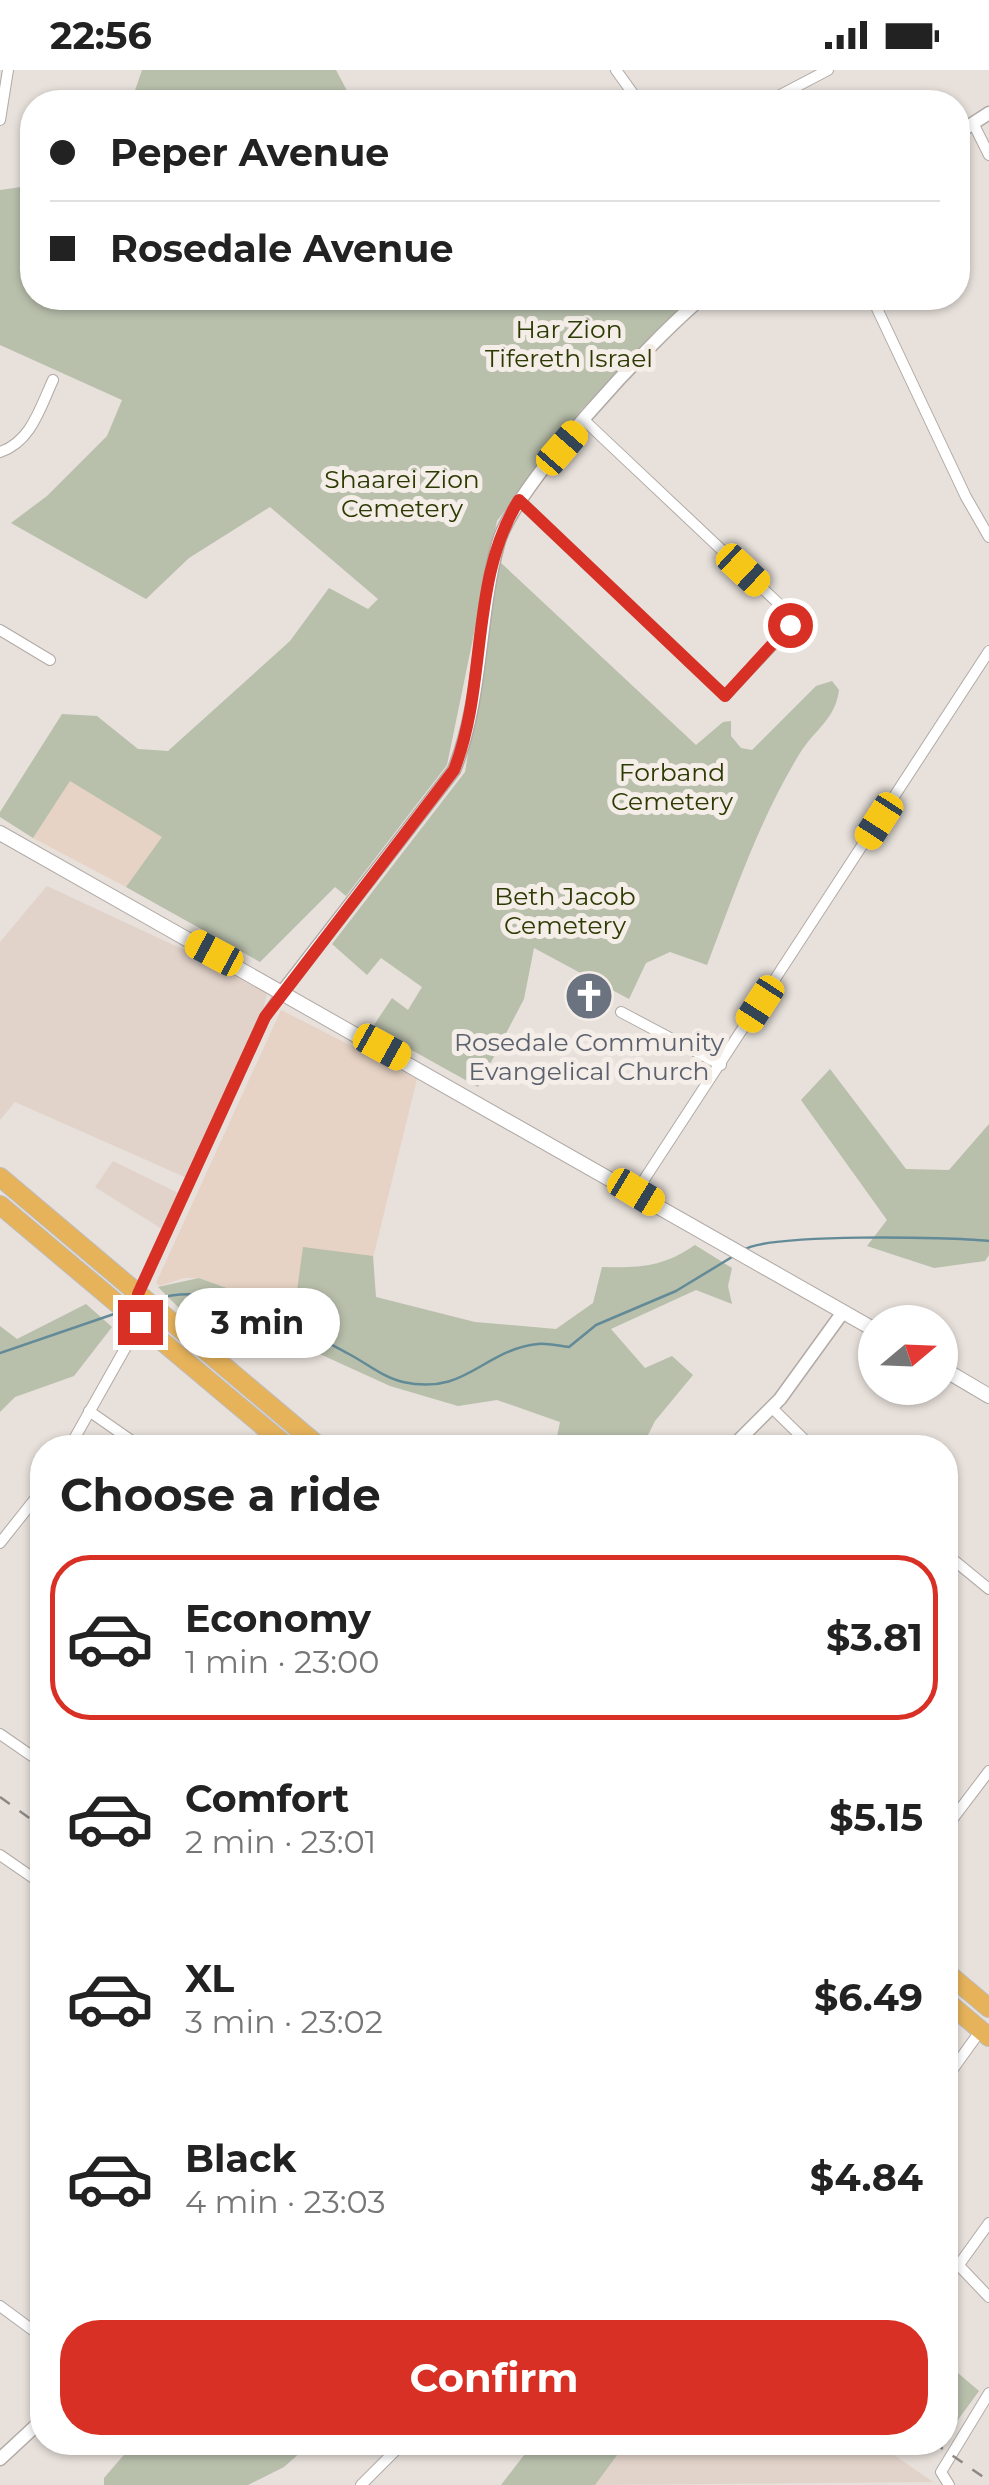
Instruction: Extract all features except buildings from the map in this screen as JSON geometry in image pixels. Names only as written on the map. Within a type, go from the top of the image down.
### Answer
[{"type":"highway","points":[[0,1176],[306,1435]]},
{"type":"highway","points":[[0,1205],[275,1435]]},
{"type":"highway","points":[[958,1982],[989,2008]]},
{"type":"highway","points":[[958,2011],[985,2033]]},
{"type":"main road","points":[[0,833],[858,1320]]},
{"type":"main road","points":[[958,1378],[989,1396]]},
{"type":"street","points":[[0,120],[8,70]]},
{"type":"street","points":[[790,90],[828,70]]},
{"type":"street","points":[[970,125],[989,113]]},
{"type":"street","points":[[973,123],[989,156]]},
{"type":"street","points":[[76,1435],[140,1322],[138,1294],[265,1017],[454,770],[465,734],[494,556],[519,500],[652,344],[689,310]]},
{"type":"street","points":[[878,310],[966,497],[989,537]]},
{"type":"street","points":[[0,452],[16,445],[29,430],[53,380]]},
{"type":"street","points":[[519,500],[725,696],[796,620],[585,421]]},
{"type":"street","points":[[0,630],[50,660]]},
{"type":"street","points":[[636,1192],[989,651]]},
{"type":"street","points":[[621,1012],[721,1065]]},
{"type":"street","points":[[744,1435],[772,1408],[844,1312]]},
{"type":"street","points":[[772,1408],[800,1435]]},
{"type":"street","points":[[89,1411],[123,1435]]},
{"type":"street","points":[[0,1543],[30,1505]]},
{"type":"street","points":[[958,1563],[989,1588]]},
{"type":"street","points":[[0,1734],[30,1755]]},
{"type":"street","points":[[958,1812],[989,1770]]},
{"type":"street","points":[[0,1855],[30,1876]]},
{"type":"street","points":[[958,2065],[985,2033]]},
{"type":"street","points":[[989,2223],[958,2266],[989,2296]]},
{"type":"street","points":[[0,2306],[30,2328]]},
{"type":"street","points":[[958,2444],[989,2392]]},
{"type":"street","points":[[0,2459],[30,2431]]},
{"type":"street","points":[[361,2485],[391,2455]]},
{"type":"street","points":[[948,2485],[941,2472],[951,2455]]},
{"type":"shaded area","points":[[70,780],[163,837],[126,887],[33,838]]},
{"type":"shaded area","points":[[47,886],[259,985],[267,994],[261,1019],[187,1178],[15,1102],[0,1120],[0,942]]},
{"type":"shaded area","points":[[281,1010],[417,1079],[373,1258],[294,1312],[200,1278],[184,1278],[160,1286],[156,1283]]},
{"type":"shaded area","points":[[113,1161],[178,1193],[162,1229],[95,1187]]},
{"type":"shaded area","points":[[616,2455],[894,2455],[933,2482],[594,2485]]},
{"type":"green space","points":[[142,70],[336,70],[347,90],[135,90]]},
{"type":"green space","points":[[20,187],[20,310],[677,310],[581,410],[497,521],[447,765],[346,896],[335,887],[260,962],[126,887],[162,837],[70,781],[33,838],[0,817],[0,812],[62,714],[97,716],[138,749],[168,751],[290,641],[329,588],[368,609],[378,599],[270,507],[189,558],[146,599],[11,523],[47,496],[107,436],[122,400],[0,345],[0,190]]},
{"type":"green space","points":[[500,562],[696,745],[723,722],[731,721],[731,736],[741,748],[752,750],[816,686],[832,681],[839,690],[829,717],[800,753],[772,804],[707,965],[670,952],[646,963],[629,999],[534,948],[524,999],[478,1087],[372,1028],[392,998],[408,1010],[422,987],[381,958],[367,975],[332,944],[465,772]]},
{"type":"green space","points":[[830,1069],[906,1169],[949,1170],[989,1124],[989,1255],[985,1261],[934,1268],[867,1246],[887,1220],[801,1100]]},
{"type":"green space","points":[[695,1245],[732,1268],[728,1286],[732,1304],[696,1290],[611,1329],[645,1368],[672,1356],[693,1375],[648,1435],[557,1435],[560,1422],[497,1400],[458,1406],[390,1386],[210,1304],[181,1310],[158,1287],[199,1278],[294,1312],[303,1247],[373,1256],[376,1297],[475,1322],[556,1329],[593,1303],[602,1267],[651,1265]]},
{"type":"green space","points":[[86,1304],[112,1327],[74,1376],[15,1397],[0,1412],[0,1326],[17,1339]]},
{"type":"green space","points":[[958,2373],[979,2391],[958,2420]]},
{"type":"green space","points":[[124,2455],[298,2455],[284,2467],[248,2485],[104,2485],[104,2478]]},
{"type":"green space","points":[[524,2455],[617,2455],[595,2485],[501,2485]]},
{"type":"waterway","points":[[743,1250],[822,1239],[989,1241]]},
{"type":"waterway","points":[[156,1299],[180,1294],[230,1300],[280,1319],[389,1377],[425,1385],[459,1378],[519,1348],[542,1344],[569,1347],[596,1325],[676,1291],[732,1257]]},
{"type":"waterway","points":[[0,1353],[114,1314]]},
{"type":"railway","points":[[0,1797],[30,1818]]},
{"type":"railway","points":[[952,2455],[989,2481]]},
{"type":"place","name":"Rosedale Community Evangelical Church","points":[[589,996]]},
{"type":"route","points":[[140,1322],[138,1294],[265,1017],[454,770],[465,734],[494,556],[502,529],[519,500],[725,696],[790,625]]},
{"type":"park label","name":"Har Zion Tifereth Israel","points":[[569,344]]},
{"type":"park label","name":"Shaarei Zion Cemetery","points":[[402,494]]},
{"type":"park label","name":"Forband Cemetery","points":[[672,786]]},
{"type":"park label","name":"Beth Jacob Cemetery","points":[[565,910]]}]
